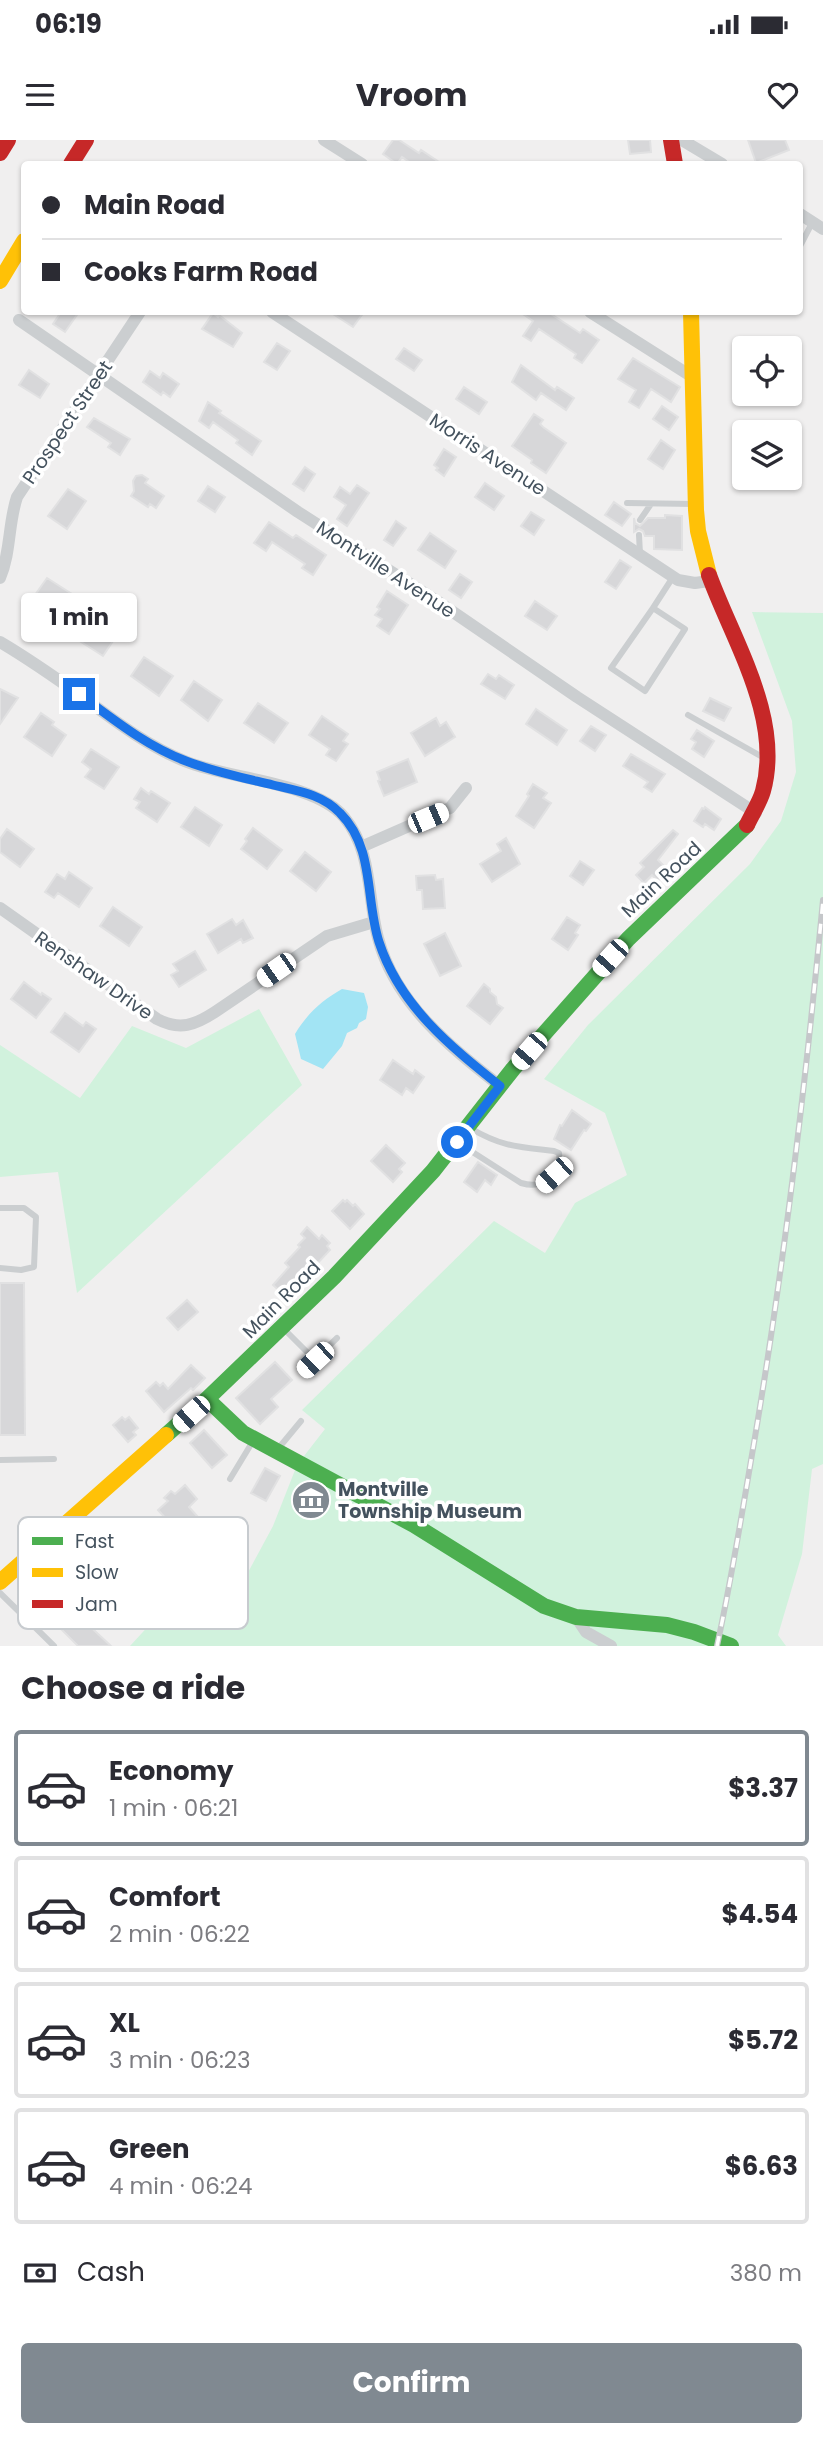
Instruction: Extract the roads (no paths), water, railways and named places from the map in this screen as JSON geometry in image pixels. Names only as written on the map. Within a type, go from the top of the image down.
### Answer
[{"type":"main road","points":[[0,153],[8,140]]},
{"type":"main road","points":[[73,161],[86,140]]},
{"type":"main road","points":[[671,140],[674,161]]},
{"type":"main road","points":[[0,281],[21,246]]},
{"type":"main road","name":"Main Road","points":[[74,1517],[207,1399],[282,1328],[424,1181],[575,997],[628,939],[745,829],[756,813],[766,786],[769,761],[763,718],[754,685],[709,581],[701,554],[696,504],[691,315]]},
{"type":"main road","points":[[207,1399],[254,1440],[415,1525],[544,1606],[576,1617],[667,1625],[731,1646]]},
{"type":"main road","name":"Main Road","points":[[0,1582],[18,1566]]},
{"type":"street","points":[[324,140],[357,161]]},
{"type":"street","points":[[682,140],[717,161]]},
{"type":"street","points":[[803,216],[818,226]]},
{"type":"street","name":"Prospect Street","points":[[0,578],[7,558],[12,512],[17,497],[138,315]]},
{"type":"street","name":"Morris Avenue","points":[[277,315],[673,577],[695,583],[709,581]]},
{"type":"street","points":[[595,315],[694,379]]},
{"type":"street","name":"Montville Avenue","points":[[19,320],[298,512],[756,813]]},
{"type":"street","points":[[0,642],[38,665],[140,738],[162,750],[208,769],[300,790],[323,800],[343,815],[353,828],[368,870],[374,922],[384,956],[409,1000],[449,1045],[500,1086]]},
{"type":"street","points":[[361,847],[450,808],[466,788]]},
{"type":"street","name":"Renshaw Drive","points":[[0,908],[157,1019],[180,1026],[197,1023],[215,1012],[327,936],[374,922]]},
{"type":"street","points":[[576,1617],[586,1632],[611,1646]]},
{"type":"lane","points":[[803,243],[818,226]]},
{"type":"lane","points":[[627,503],[696,504]]},
{"type":"lane","points":[[640,520],[651,504]]},
{"type":"lane","points":[[639,535],[640,555]]},
{"type":"lane","points":[[653,608],[685,629],[645,691],[611,668],[673,577]]},
{"type":"lane","points":[[688,715],[769,761]]},
{"type":"lane","points":[[457,1142],[521,1183],[543,1185],[554,1175],[561,1158],[559,1153],[512,1147],[492,1141],[468,1127]]},
{"type":"lane","points":[[0,1208],[24,1208],[36,1217],[34,1267],[22,1270],[0,1268]]},
{"type":"lane","points":[[282,1328],[315,1360]]},
{"type":"lane","points":[[302,1372],[337,1338]]},
{"type":"lane","points":[[276,1452],[301,1421]]},
{"type":"lane","points":[[230,1479],[254,1440]]},
{"type":"lane","points":[[0,1460],[54,1459]]},
{"type":"lane","points":[[0,1593],[18,1611]]},
{"type":"lane","points":[[37,1629],[54,1646]]},
{"type":"water","points":[[342,989],[364,993],[368,1007],[366,1019],[347,1033],[342,1046],[323,1069],[301,1059],[295,1034],[315,1008]]},
{"type":"railway","points":[[717,1646],[742,1516],[776,1303],[802,1102],[823,900]]},
{"type":"place","name":"Montville Township Museum","points":[[311,1500]]}]
